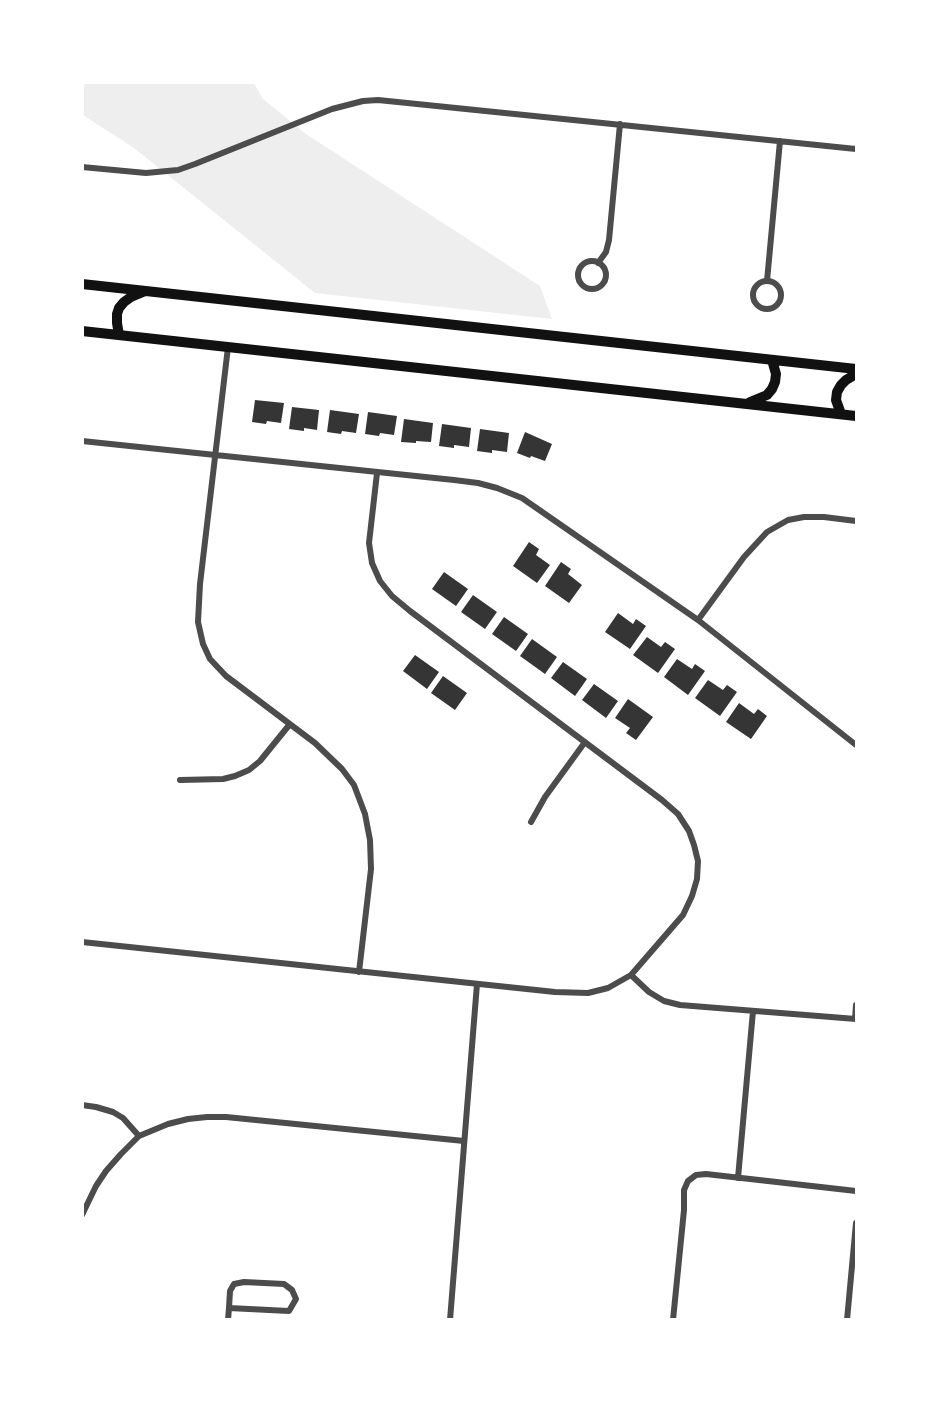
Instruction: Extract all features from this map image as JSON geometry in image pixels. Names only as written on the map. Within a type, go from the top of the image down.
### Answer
[{"type":"main road","points":[[82,284],[856,369]]},
{"type":"main road","points":[[119,335],[117,314],[119,308],[131,297],[146,291]]},
{"type":"main road","points":[[82,331],[856,416]]},
{"type":"main road","points":[[747,404],[767,395],[772,389],[776,374],[772,360]]},
{"type":"main road","points":[[841,414],[836,399],[837,392],[846,380],[856,374]]},
{"type":"street","points":[[82,167],[146,173],[178,170],[332,109],[348,104],[378,100],[856,149]]},
{"type":"street","points":[[598,263],[606,252],[609,240],[620,124]]},
{"type":"street","points":[[767,281],[780,141]]},
{"type":"street","points":[[589,261],[598,263],[605,270],[603,283],[595,288],[586,287],[579,280],[579,271],[589,261]]},
{"type":"street","points":[[767,281],[776,284],[781,298],[776,306],[767,309],[758,306],[753,298],[754,289],[767,281]]},
{"type":"street","points":[[228,346],[198,622],[203,644],[210,659],[226,676],[315,743],[342,769],[354,785],[365,814],[370,840],[371,869],[359,972]]},
{"type":"street","points":[[82,441],[478,483],[497,488],[522,498],[698,620],[856,745]]},
{"type":"street","points":[[82,942],[555,992],[588,993],[608,988],[631,975],[683,915],[697,879],[698,861],[689,831],[678,814],[410,611],[392,596],[380,581],[372,563],[369,543],[377,473]]},
{"type":"street","points":[[698,620],[744,557],[767,532],[788,520],[804,517],[856,521]]},
{"type":"street","points":[[180,780],[223,779],[249,770],[260,761],[290,724]]},
{"type":"street","points":[[531,822],[545,797],[585,742]]},
{"type":"street","points":[[631,975],[649,992],[664,1001],[680,1005],[856,1019],[856,1005]]},
{"type":"street","points":[[450,1320],[477,984]]},
{"type":"street","points":[[738,1178],[753,1011]]},
{"type":"street","points":[[82,1105],[113,1112],[123,1118],[139,1136]]},
{"type":"street","points":[[82,1215],[106,1171],[139,1136],[188,1119],[226,1117],[464,1141]]},
{"type":"street","points":[[673,1320],[684,1190],[688,1181],[696,1175],[706,1174],[856,1191]]},
{"type":"street","points":[[847,1320],[856,1223]]},
{"type":"street","points":[[228,1320],[230,1291],[234,1284],[244,1282],[284,1284],[292,1290],[296,1299],[289,1311],[229,1308]]},
{"type":"shaded area","points":[[82,83],[254,83],[263,99],[306,134],[540,286],[552,319],[315,293],[134,148],[83,115]]},
{"type":"building","points":[[255,400],[284,403],[281,423],[252,422]]},
{"type":"building","points":[[292,407],[319,410],[317,430],[289,429]]},
{"type":"building","points":[[330,410],[359,414],[356,433],[327,432]]},
{"type":"building","points":[[368,412],[397,416],[394,435],[365,434]]},
{"type":"building","points":[[404,419],[433,423],[431,442],[401,442]]},
{"type":"building","points":[[442,424],[471,428],[469,447],[439,446]]},
{"type":"building","points":[[480,429],[509,433],[507,452],[477,451]]},
{"type":"building","points":[[525,432],[552,444],[545,461],[517,453]]},
{"type":"building","points":[[529,542],[539,549],[536,555],[550,565],[537,583],[513,566]]},
{"type":"building","points":[[561,562],[571,569],[568,574],[582,585],[569,603],[545,586]]},
{"type":"building","points":[[444,572],[468,589],[456,606],[432,589]]},
{"type":"building","points":[[473,595],[497,612],[485,629],[461,612]]},
{"type":"building","points":[[618,613],[633,624],[636,619],[646,626],[630,649],[605,632]]},
{"type":"building","points":[[504,617],[528,634],[516,651],[492,634]]},
{"type":"building","points":[[647,637],[661,647],[665,642],[675,649],[658,673],[633,655]]},
{"type":"building","points":[[532,639],[557,657],[545,674],[520,656]]},
{"type":"building","points":[[415,655],[439,672],[427,689],[403,671]]},
{"type":"building","points":[[677,659],[692,669],[695,664],[705,671],[688,695],[664,677]]},
{"type":"building","points":[[563,662],[587,679],[575,696],[551,678]]},
{"type":"building","points":[[443,676],[467,693],[455,710],[431,693]]},
{"type":"building","points":[[708,680],[723,690],[727,685],[737,692],[720,716],[695,698]]},
{"type":"building","points":[[594,684],[618,701],[606,718],[582,700]]},
{"type":"building","points":[[628,699],[653,717],[636,740],[626,733],[630,728],[615,718]]},
{"type":"building","points":[[739,703],[754,714],[758,709],[767,716],[751,739],[726,722]]}]
